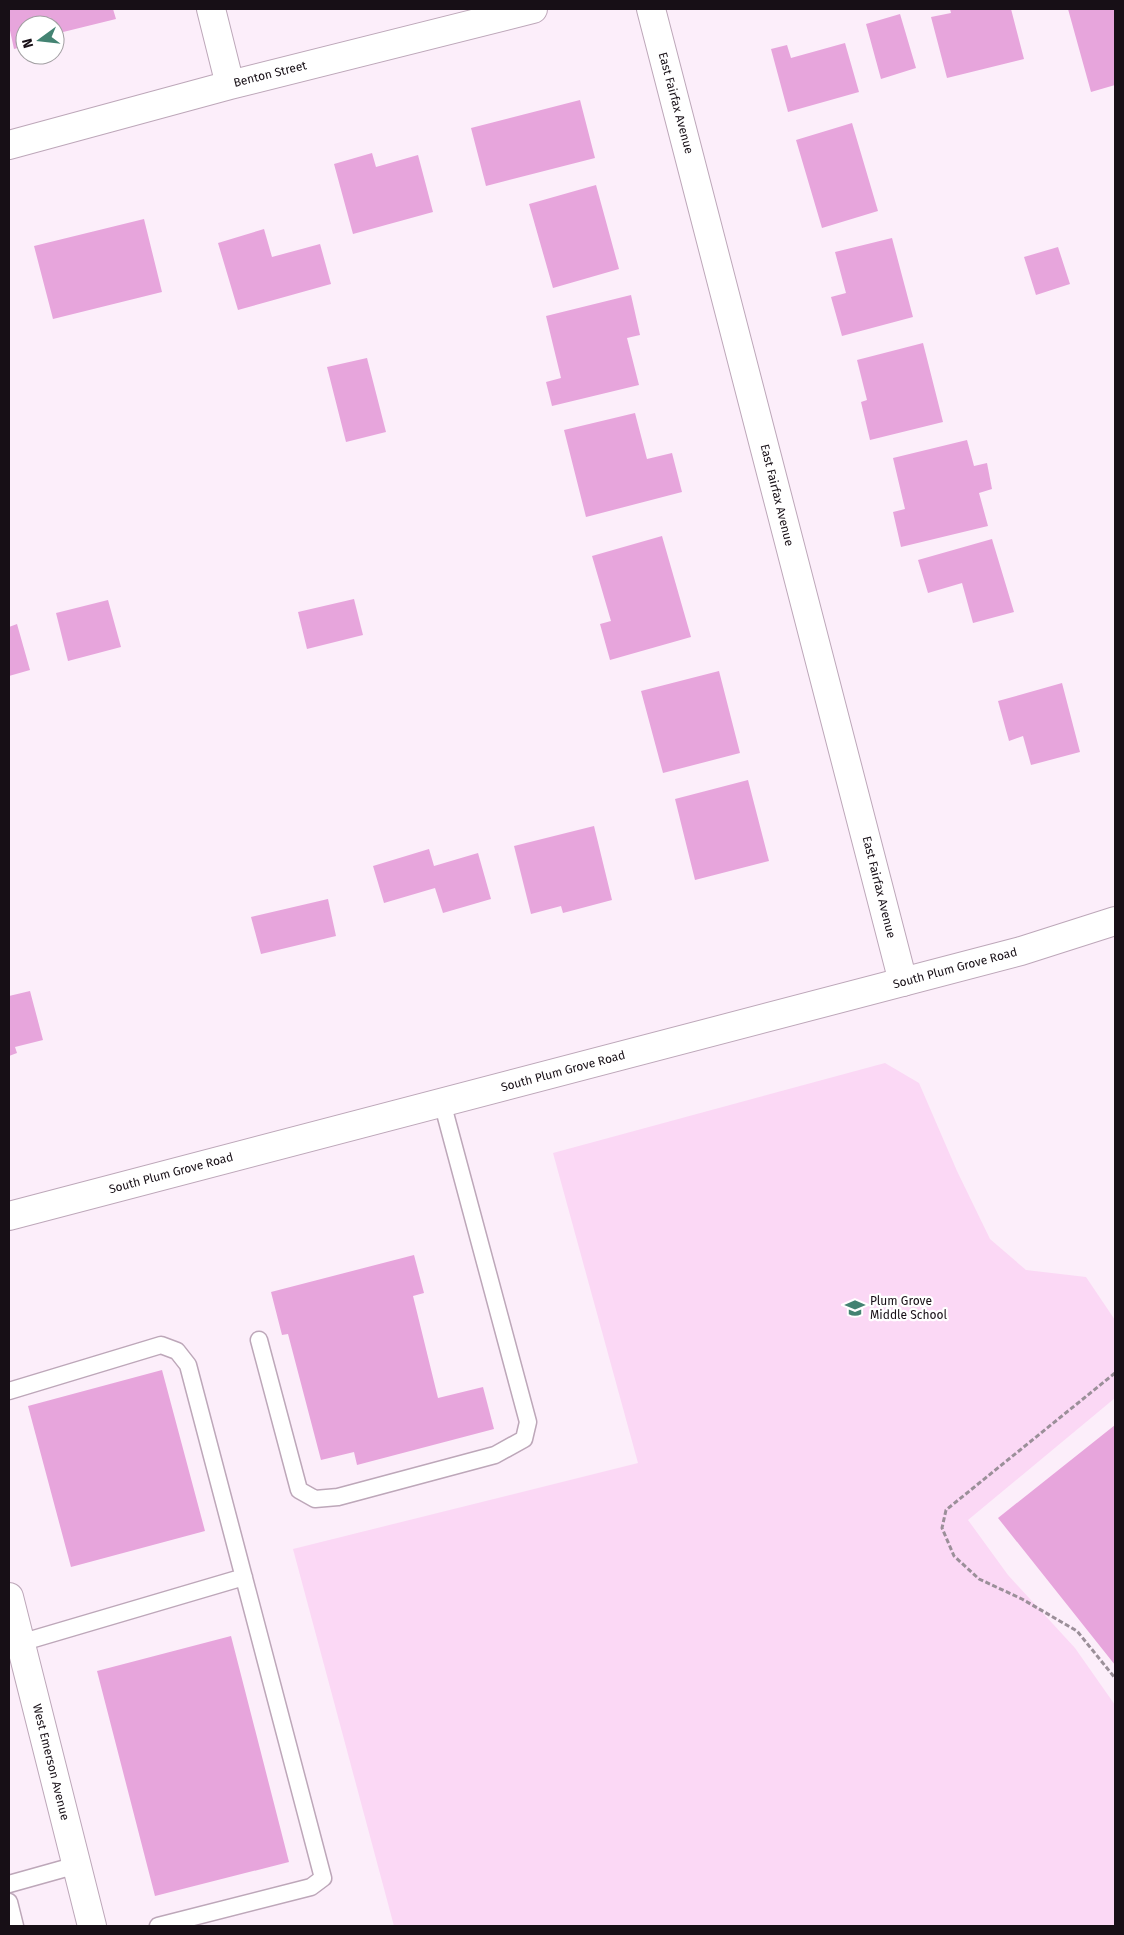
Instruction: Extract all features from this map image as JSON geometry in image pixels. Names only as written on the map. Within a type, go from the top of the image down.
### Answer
[{"type":"street","points":[[211,9],[230,84]]},
{"type":"street","name":"Benton Street","points":[[9,145],[230,84],[533,9]]},
{"type":"street","name":"East Fairfax Avenue","points":[[651,9],[903,982]]},
{"type":"street","name":"South Plum Grove Road","points":[[9,1216],[1024,950],[1115,921]]},
{"type":"street","name":"West Emerson Avenue","points":[[9,1597],[92,1926]]},
{"type":"lane","points":[[259,1340],[299,1490],[315,1499],[338,1497],[495,1455],[524,1439],[528,1422],[442,1102]]},
{"type":"lane","points":[[9,1391],[161,1345],[177,1351],[188,1365],[323,1878],[311,1886],[158,1926]]},
{"type":"lane","points":[[20,1643],[244,1577]]},
{"type":"lane","points":[[9,1884],[77,1865]]},
{"type":"lane","points":[[9,1902],[14,1926]]},
{"type":"path","points":[[1115,1373],[946,1510],[942,1528],[954,1556],[979,1579],[1022,1599],[1077,1631],[1115,1678]]},
{"type":"shaded area","name":"Plum Grove Middle School","points":[[885,1063],[919,1083],[957,1171],[990,1239],[1026,1270],[1086,1277],[1115,1320],[1115,1398],[968,1520],[1008,1575],[1075,1648],[1115,1705],[1115,1926],[394,1926],[293,1549],[638,1463],[553,1153]]},
{"type":"building","points":[[9,9],[113,9],[116,19],[65,32],[65,15],[15,15],[14,49],[9,26]]},
{"type":"building","points":[[950,9],[1011,9],[1024,59],[947,78],[931,17],[951,13]]},
{"type":"building","points":[[1068,9],[1115,9],[1115,85],[1091,92]]},
{"type":"building","points":[[900,14],[916,68],[881,79],[866,24]]},
{"type":"building","points":[[845,43],[859,92],[788,112],[771,49],[787,45],[791,58]]},
{"type":"building","points":[[580,100],[595,158],[486,186],[471,128]]},
{"type":"building","points":[[852,123],[878,211],[822,228],[796,140]]},
{"type":"building","points":[[372,153],[376,167],[418,155],[433,212],[353,234],[334,164]]},
{"type":"building","points":[[596,185],[619,269],[553,288],[529,204]]},
{"type":"building","points":[[144,219],[162,292],[53,319],[34,246]]},
{"type":"building","points":[[264,229],[272,257],[320,244],[331,284],[238,310],[218,243]]},
{"type":"building","points":[[892,238],[913,317],[842,336],[831,297],[846,293],[835,252]]},
{"type":"building","points":[[1058,247],[1070,284],[1036,295],[1024,257]]},
{"type":"building","points":[[631,295],[640,335],[627,338],[639,385],[552,406],[546,382],[561,378],[546,316]]},
{"type":"building","points":[[923,343],[943,422],[870,440],[861,402],[867,400],[857,360]]},
{"type":"building","points":[[367,358],[386,432],[346,442],[327,367]]},
{"type":"building","points":[[635,413],[647,459],[672,453],[682,492],[586,517],[564,430]]},
{"type":"building","points":[[967,440],[974,466],[987,463],[992,489],[979,493],[988,526],[901,547],[893,512],[905,509],[893,458]]},
{"type":"building","points":[[662,536],[691,637],[610,660],[600,624],[611,621],[592,556]]},
{"type":"building","points":[[992,539],[1014,612],[973,623],[962,583],[928,593],[918,560]]},
{"type":"building","points":[[354,599],[363,635],[307,649],[298,612]]},
{"type":"building","points":[[108,600],[121,647],[68,661],[56,613]]},
{"type":"building","points":[[17,624],[30,670],[9,676],[9,627]]},
{"type":"building","points":[[719,671],[740,753],[663,773],[641,691]]},
{"type":"building","points":[[1062,683],[1080,752],[1031,765],[1023,736],[1009,741],[998,701]]},
{"type":"building","points":[[748,780],[769,861],[695,880],[675,799]]},
{"type":"building","points":[[594,826],[612,900],[563,913],[561,906],[531,914],[514,846]]},
{"type":"building","points":[[429,849],[434,866],[478,853],[491,899],[443,913],[435,888],[384,903],[373,866]]},
{"type":"building","points":[[328,899],[336,936],[261,954],[251,917]]},
{"type":"building","points":[[30,991],[43,1040],[15,1047],[17,1053],[9,1056],[9,996]]},
{"type":"building","points":[[414,1255],[424,1293],[413,1296],[438,1398],[483,1387],[494,1429],[357,1465],[354,1452],[321,1460],[288,1334],[282,1335],[271,1292]]},
{"type":"building","points":[[162,1370],[205,1531],[71,1567],[28,1406]]},
{"type":"building","points":[[1115,1425],[1115,1665],[998,1518]]},
{"type":"building","points":[[231,1636],[289,1862],[155,1896],[97,1671]]},
{"type":"place","name":"Plum Grove Middle School","points":[[855,1308]]}]
